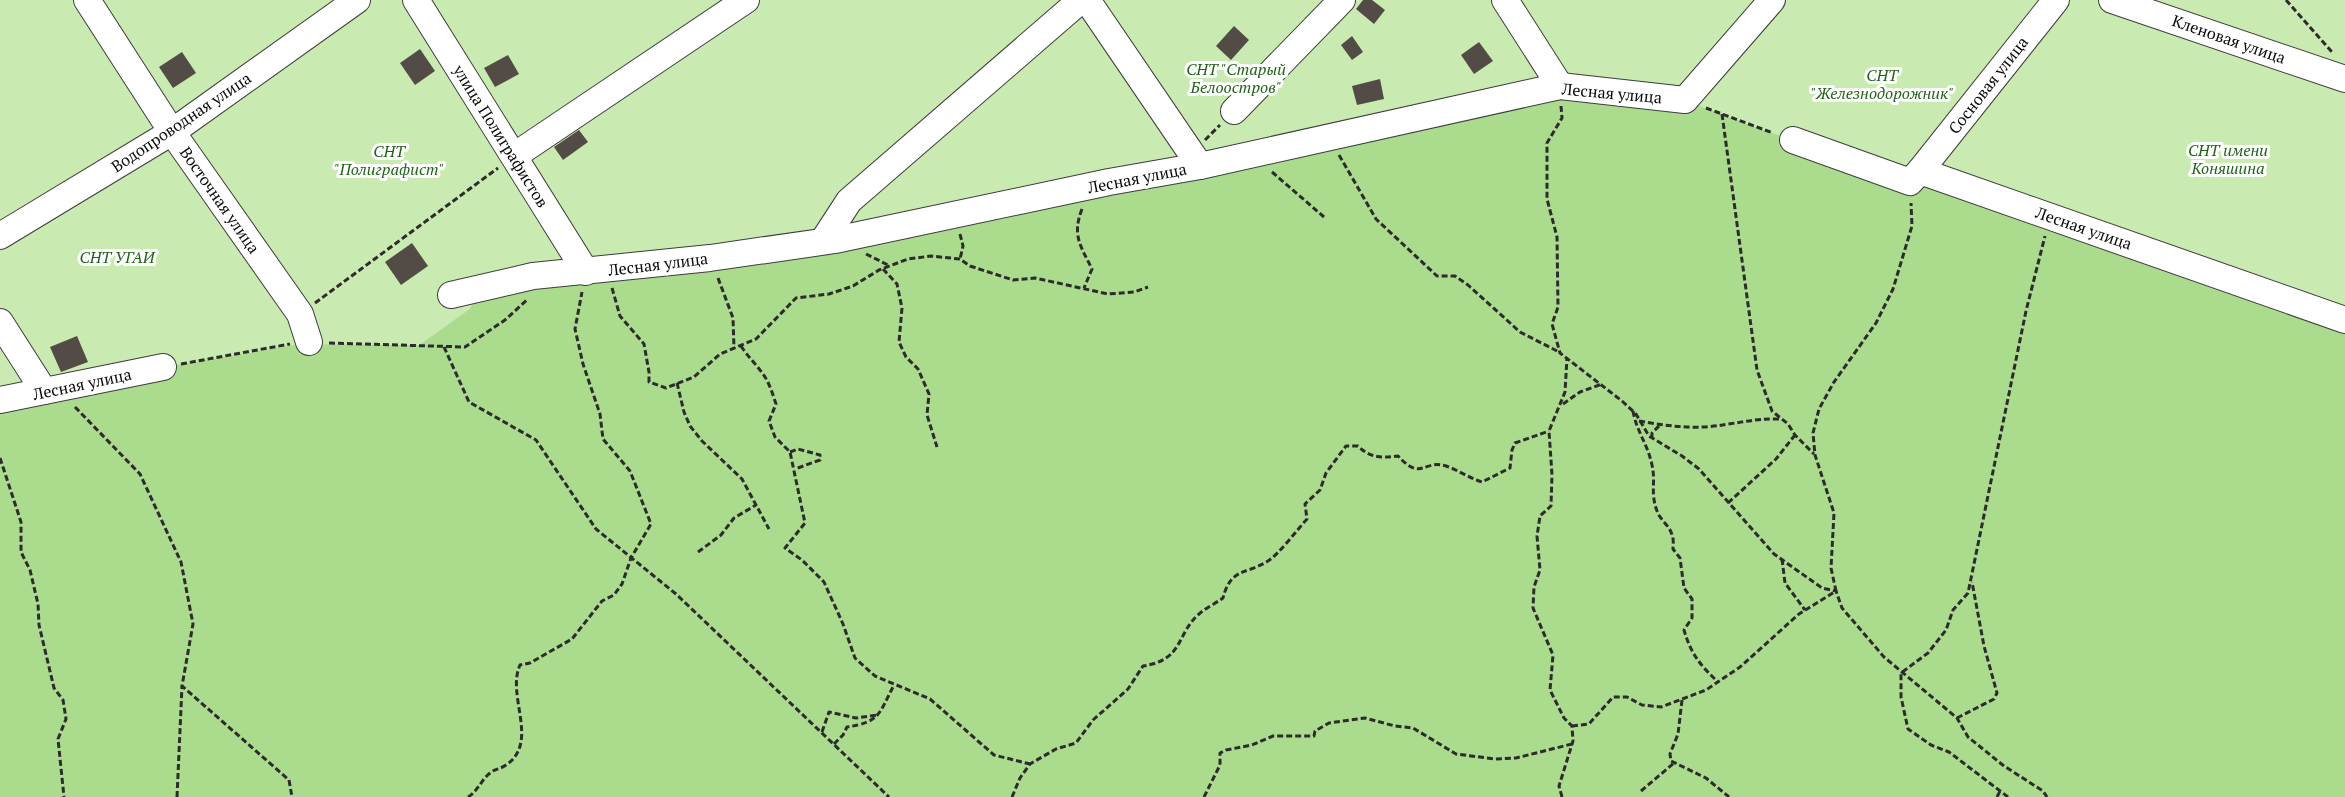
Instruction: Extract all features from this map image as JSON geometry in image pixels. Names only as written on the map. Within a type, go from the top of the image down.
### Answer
[{"type":"street","name":"Восточная улица","points":[[87,0],[172,132],[300,314],[309,342]]},
{"type":"street","name":"Водопроводная улица","points":[[0,236],[172,132],[357,0]]},
{"type":"street","name":"улица Полиграфистов","points":[[416,0],[514,156],[597,271]]},
{"type":"street","points":[[514,156],[746,0]]},
{"type":"street","points":[[823,241],[849,201],[1081,0]]},
{"type":"street","points":[[1087,0],[1196,160]]},
{"type":"street","points":[[1233,111],[1342,0]]},
{"type":"street","points":[[1505,0],[1560,86]]},
{"type":"street","points":[[1685,100],[1772,0]]},
{"type":"street","name":"Сосновая улица","points":[[1909,174],[2056,0]]},
{"type":"street","name":"Кленовая улица","points":[[2112,0],[2342,69]]},
{"type":"street","name":"Лесная улица","points":[[451,295],[545,275],[710,258],[823,241],[1092,186],[1196,160],[1249,156],[1560,86],[1685,100]]},
{"type":"street","name":"Лесная улица","points":[[1793,140],[2050,216],[2345,320]]},
{"type":"street","points":[[0,322],[53,389]]},
{"type":"street","name":"Лесная улица","points":[[0,400],[164,367]]},
{"type":"path","points":[[2286,0],[2342,69]]},
{"type":"path","points":[[1560,86],[1562,118],[1546,142],[1547,200],[1557,237],[1558,307],[1552,324],[1560,352]]},
{"type":"path","points":[[1685,100],[1793,140]]},
{"type":"path","points":[[1196,160],[1233,111]]},
{"type":"path","points":[[1722,114],[1758,370],[1772,411],[1815,455]]},
{"type":"path","points":[[1329,138],[1376,219],[1437,276],[1455,276],[1520,332],[1560,352],[1602,384],[1633,411],[1653,439],[1699,469],[1759,539],[1822,588],[1836,591]]},
{"type":"path","points":[[300,314],[514,156]]},
{"type":"path","points":[[1249,156],[1288,184],[1324,217]]},
{"type":"path","points":[[1909,174],[1912,226],[1893,289],[1876,323],[1834,382],[1819,409],[1813,433],[1815,455],[1834,513],[1831,568],[1836,591],[1842,608],[1901,673],[1956,718],[1968,737],[2004,766],[2043,791],[2047,797]]},
{"type":"path","points":[[1084,288],[1092,268],[1076,230],[1092,186]]},
{"type":"path","points":[[1901,673],[1928,653],[1947,630],[1953,610],[1968,593],[2026,311],[2050,216]]},
{"type":"path","points":[[597,271],[620,316],[644,344],[649,382],[666,388],[694,377],[720,354],[756,339],[795,298],[829,294],[853,286],[883,269],[908,259],[940,257],[960,259],[970,266],[1013,280],[1035,278],[1108,294],[1134,292],[1148,287]]},
{"type":"path","points":[[710,258],[733,318],[734,348]]},
{"type":"path","points":[[883,269],[897,284],[902,309],[899,342],[906,357],[918,369],[929,394],[927,416],[937,447]]},
{"type":"path","points":[[468,797],[476,792],[490,772],[507,765],[521,747],[522,724],[516,686],[520,665],[530,663],[572,639],[602,602],[614,594],[651,524],[630,471],[603,439],[600,414],[583,364],[575,329],[597,271]]},
{"type":"path","points":[[164,367],[309,342],[465,347],[505,320],[526,301],[545,275]]},
{"type":"path","points":[[741,345],[771,388],[776,404],[769,421],[775,437],[789,452],[795,469],[805,523],[785,548],[802,560],[824,582],[855,658],[875,676],[930,699],[994,755],[1030,764]]},
{"type":"path","points":[[444,347],[469,402],[536,440],[596,529],[676,594],[889,797]]},
{"type":"path","points":[[1562,797],[1560,786],[1572,744],[1572,726],[1564,718],[1550,690],[1553,655],[1533,608],[1534,587],[1540,570],[1538,526],[1540,516],[1551,506],[1552,475],[1549,431],[1562,405],[1568,374],[1567,358]]},
{"type":"path","points":[[677,383],[690,426],[702,441],[742,479],[769,530]]},
{"type":"path","points":[[1562,405],[1580,392],[1602,384]]},
{"type":"path","points":[[53,389],[68,400],[140,474],[181,562],[193,624],[182,686],[177,797]]},
{"type":"path","points":[[1633,411],[1635,423],[1648,447],[1653,466],[1655,481],[1652,494],[1658,514],[1672,535],[1673,549],[1680,558],[1684,588],[1692,599],[1692,618],[1684,630],[1690,649],[1702,667],[1718,682]]},
{"type":"path","points":[[1639,421],[1660,425],[1706,427],[1754,418],[1782,419]]},
{"type":"path","points":[[1653,439],[1653,433],[1660,425]]},
{"type":"path","points":[[1012,797],[1020,778],[1030,764],[1056,749],[1076,743],[1093,720],[1128,689],[1143,666],[1159,664],[1175,651],[1198,614],[1223,598],[1227,585],[1238,572],[1268,561],[1307,519],[1305,504],[1320,490],[1326,473],[1346,446],[1358,446],[1368,455],[1398,456],[1409,468],[1424,470],[1435,465],[1445,466],[1482,482],[1510,468],[1515,443],[1549,431]]},
{"type":"path","points":[[1728,503],[1776,459],[1795,435]]},
{"type":"path","points":[[789,452],[798,449],[820,455],[820,460],[795,469]]},
{"type":"path","points":[[0,458],[21,522],[21,552],[30,570],[38,604],[39,625],[54,688],[63,700],[66,719],[58,739],[64,797]]},
{"type":"path","points":[[698,552],[721,536],[734,518],[756,505]]},
{"type":"path","points":[[1782,559],[1785,582],[1805,610]]},
{"type":"path","points":[[1956,718],[1994,699],[1997,693],[1972,580]]},
{"type":"path","points":[[1572,726],[1589,724],[1613,697],[1627,697],[1642,705],[1661,707],[1682,700],[1718,682],[1740,667],[1805,610],[1836,591]]},
{"type":"path","points":[[1901,673],[1901,697],[1908,729],[1931,745],[1949,752],[2008,797]]},
{"type":"path","points":[[834,744],[847,727],[870,723],[894,685]]},
{"type":"path","points":[[182,686],[289,780],[292,797]]},
{"type":"path","points":[[1682,700],[1678,734],[1670,754],[1671,761],[1706,778],[1729,797]]},
{"type":"path","points":[[822,732],[829,712],[856,718],[877,715]]},
{"type":"path","points":[[1204,797],[1220,765],[1220,753],[1252,745],[1273,736],[1314,736],[1315,731],[1329,723],[1365,718],[1413,728],[1456,754],[1495,759],[1516,758],[1572,744]]},
{"type":"path","points":[[1641,792],[1674,762]]},
{"type":"path","points":[[1997,797],[2000,791]]},
{"type":"green space","points":[[0,0],[2345,0],[2345,320],[1195,167],[490,285],[468,310],[419,345],[300,344],[169,366],[0,400]]},
{"type":"green space","points":[[1557,87],[1683,100],[1851,162],[1921,170],[2345,320],[2345,797],[0,797],[0,400],[169,366],[300,344],[419,345],[468,310],[490,285],[705,259]]},
{"type":"building","points":[[1363,0],[1372,0],[1385,10],[1374,24],[1356,9]]},
{"type":"building","points":[[1234,26],[1249,40],[1231,60],[1216,46]]},
{"type":"building","points":[[1352,36],[1363,52],[1352,60],[1341,45]]},
{"type":"building","points":[[1479,42],[1493,61],[1474,74],[1461,55]]},
{"type":"building","points":[[420,49],[435,71],[415,85],[400,63]]},
{"type":"building","points":[[182,52],[196,73],[173,88],[159,67]]},
{"type":"building","points":[[508,55],[519,74],[495,87],[484,68]]},
{"type":"building","points":[[1380,79],[1384,99],[1357,105],[1352,86]]},
{"type":"building","points":[[579,130],[588,142],[563,160],[554,147]]},
{"type":"building","points":[[412,243],[428,266],[401,285],[385,262]]},
{"type":"building","points":[[77,336],[88,362],[61,372],[50,347]]},
{"type":"park label","name":"СНТ \"Старый Белоостров\"","points":[[1236,78]]},
{"type":"park label","name":"СНТ \"Железнодорожник\"","points":[[1882,84]]},
{"type":"park label","name":"СНТ имени Коняшина","points":[[2228,159]]},
{"type":"park label","name":"СНТ \"Полиграфист\"","points":[[389,160]]},
{"type":"park label","name":"СНТ УГАИ","points":[[117,257]]}]
